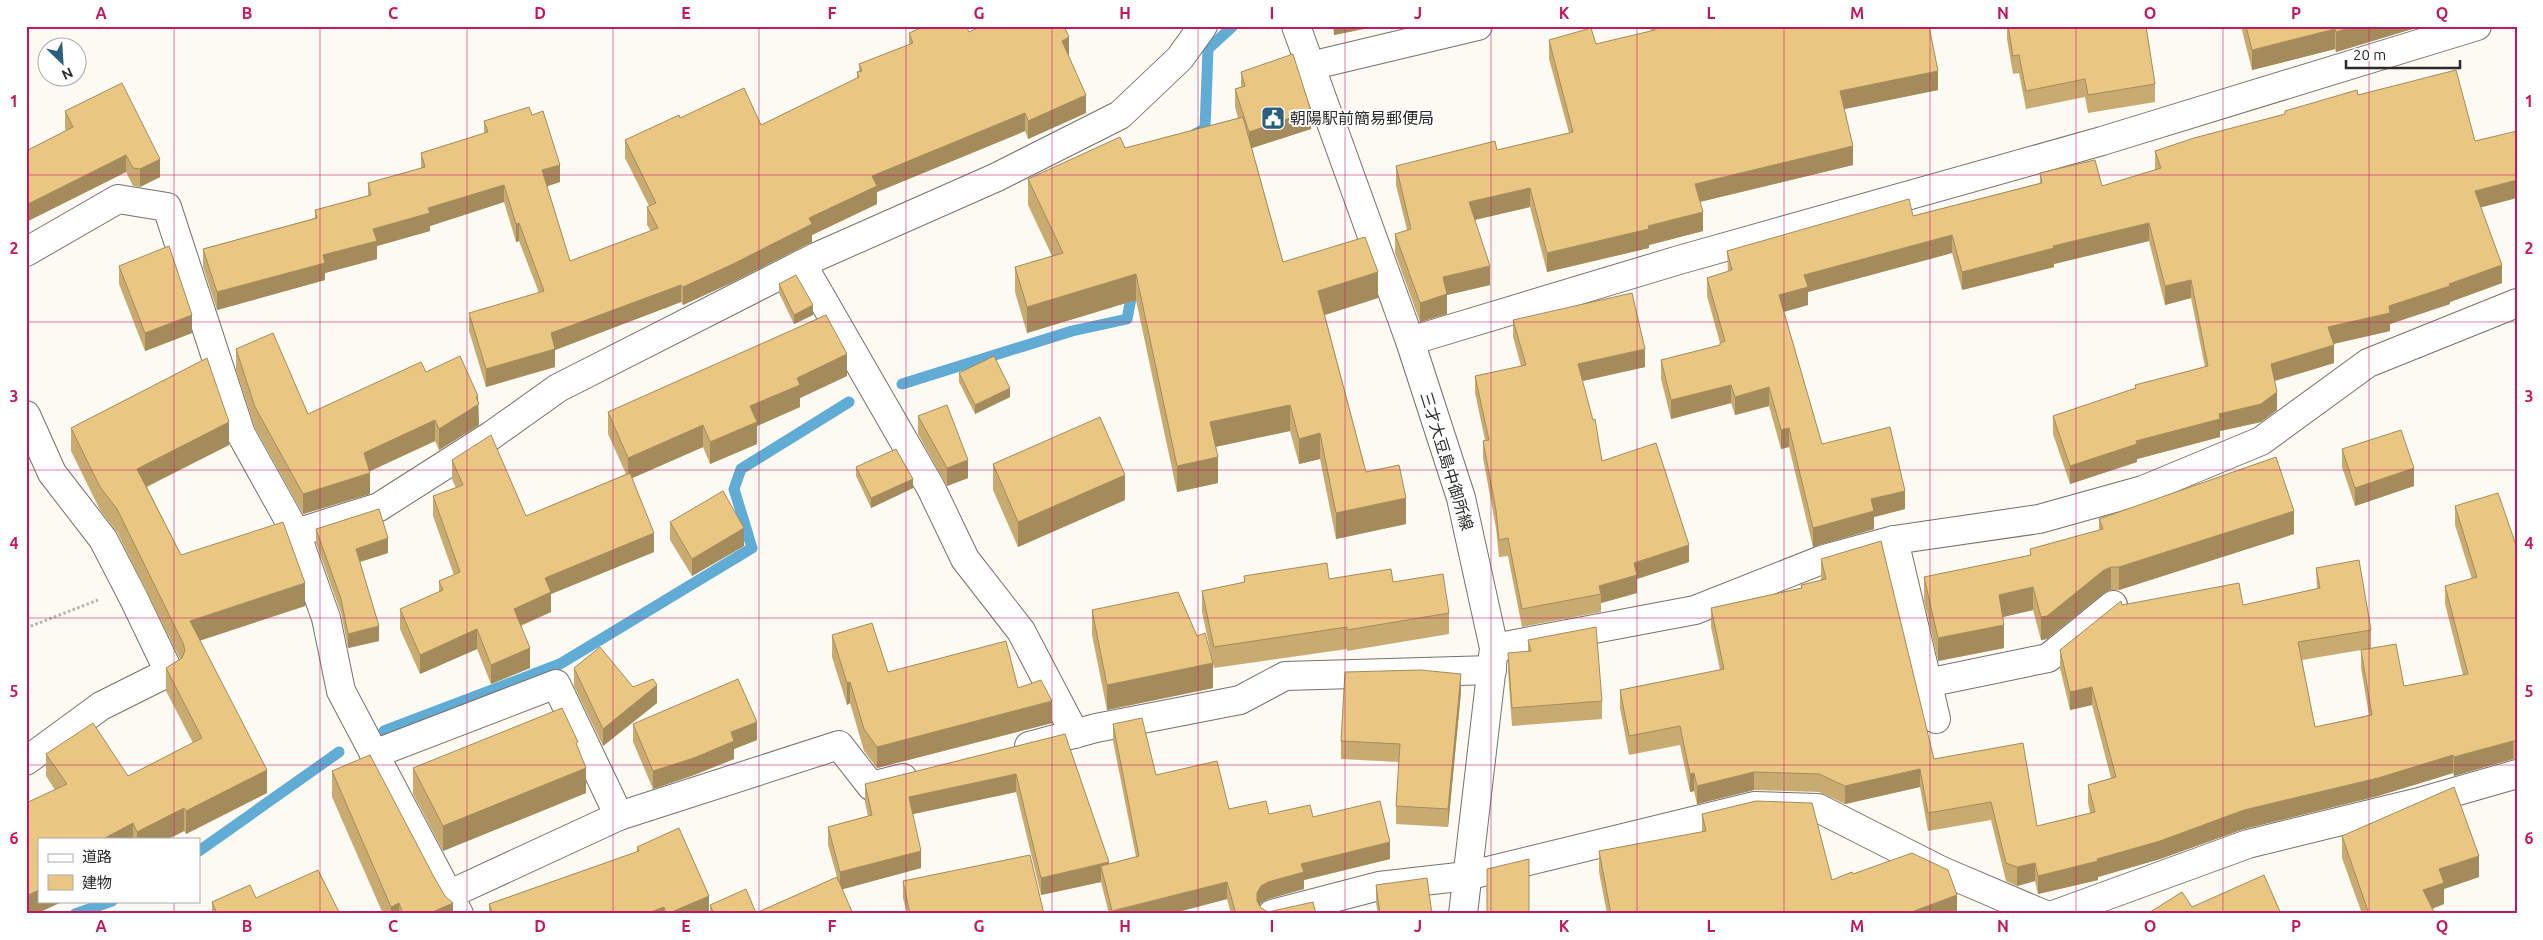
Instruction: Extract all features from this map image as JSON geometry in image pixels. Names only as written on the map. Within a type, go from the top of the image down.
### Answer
[{"type":"street","points":[[296,533],[379,507],[492,435],[558,388],[802,264],[998,177],[1120,115],[1180,58],[1204,26]]},
{"type":"street","name":"三才大豆島中御所線","points":[[1296,26],[1410,341],[1461,498],[1493,659],[1463,914]]},
{"type":"street","points":[[1310,66],[1478,26]]},
{"type":"street","points":[[1410,341],[1679,260],[2102,141],[2477,26]]},
{"type":"street","points":[[26,252],[118,198],[168,207],[241,434],[296,533],[326,618],[341,691],[454,904],[619,816],[839,744],[870,786],[927,772]]},
{"type":"street","points":[[802,264],[932,488],[965,559],[1022,631],[1075,734]]},
{"type":"street","points":[[1002,753],[1075,734],[1240,700],[1285,676],[1493,659],[1695,610],[1824,559],[1894,540],[2039,519],[2143,490],[2261,441],[2368,363],[2517,303]]},
{"type":"street","points":[[26,414],[52,473],[103,539],[169,672],[101,706],[26,761]]},
{"type":"street","points":[[1894,540],[1936,719]]},
{"type":"street","points":[[1927,683],[2048,658],[2113,605]]},
{"type":"street","points":[[374,754],[556,684],[619,816]]},
{"type":"street","points":[[2056,914],[2248,844],[2423,801],[2517,774]]},
{"type":"street","points":[[1272,914],[1379,886],[1467,876],[1754,806],[1818,808],[1942,871],[2043,914]]},
{"type":"path","points":[[26,628],[128,587]]},
{"type":"building","points":[[925,26],[966,26],[969,32],[982,26],[1064,26],[1069,37],[1062,41],[1086,95],[1028,121],[1025,113],[872,176],[877,186],[809,218],[812,224],[733,264],[683,287],[681,285],[551,333],[555,349],[486,369],[469,313],[544,291],[519,223],[516,224],[504,185],[428,208],[430,213],[373,229],[377,241],[323,255],[325,263],[217,292],[203,249],[317,218],[315,210],[371,195],[368,183],[425,167],[421,153],[488,132],[484,121],[529,107],[532,115],[543,111],[560,165],[542,170],[570,261],[658,228],[647,207],[656,203],[625,140],[679,115],[680,118],[744,88],[761,125],[859,77],[857,72],[862,71],[859,64],[913,43],[909,33]]},
{"type":"building","points":[[1654,26],[1929,26],[1938,71],[1840,91],[1853,146],[1695,184],[1703,212],[1648,226],[1649,229],[1547,253],[1530,188],[1469,202],[1490,266],[1443,277],[1447,294],[1420,303],[1395,234],[1411,229],[1396,166],[1495,141],[1497,150],[1573,132],[1549,40],[1591,28],[1596,44],[1655,30]]},
{"type":"building","points":[[2008,26],[2146,26],[2155,84],[2088,95],[2085,79],[2026,91],[2019,55],[2013,56]]},
{"type":"building","points":[[2246,26],[2355,26],[2336,32],[2335,29],[2252,50]]},
{"type":"building","name":"朝陽駅前簡易郵便局","points":[[1293,54],[1311,111],[1249,132],[1235,89],[1245,86],[1241,72]]},
{"type":"building","points":[[2456,70],[2475,141],[2517,131],[2517,180],[2475,191],[2502,265],[2449,284],[2450,286],[2389,306],[2390,313],[2328,327],[2334,345],[2271,364],[2277,392],[2261,404],[2219,414],[2220,419],[2136,441],[2137,444],[2070,466],[2053,416],[2136,388],[2135,385],[2208,366],[2191,280],[2165,286],[2149,223],[2053,246],[2054,248],[1962,272],[1952,235],[1804,275],[1808,287],[1779,295],[1822,444],[1890,427],[1905,491],[1871,499],[1874,511],[1813,528],[1789,428],[1781,430],[1769,387],[1735,397],[1731,385],[1671,400],[1661,360],[1720,345],[1720,343],[1725,341],[1707,278],[1732,270],[1727,251],[1909,199],[1913,216],[2042,183],[2040,173],[2095,160],[2102,186],[2161,168],[2155,151],[2194,138],[2285,114],[2285,111],[2357,90],[2358,95]]},
{"type":"building","points":[[122,83],[160,159],[140,169],[133,168],[126,155],[26,205],[26,151],[73,127],[65,111]]},
{"type":"building","points":[[1243,117],[1283,262],[1365,237],[1378,272],[1318,291],[1366,472],[1399,465],[1406,498],[1336,513],[1320,433],[1299,439],[1290,405],[1210,422],[1218,457],[1177,466],[1136,274],[1027,307],[1015,267],[1063,253],[1028,179],[1120,137],[1125,148]]},
{"type":"building","points":[[169,246],[192,315],[145,333],[119,266]]},
{"type":"building","points":[[796,275],[813,305],[794,315],[779,284]]},
{"type":"building","points":[[1632,293],[1645,349],[1578,364],[1593,420],[1595,419],[1602,461],[1656,443],[1689,545],[1634,563],[1637,575],[1599,586],[1601,594],[1522,609],[1508,538],[1499,540],[1496,510],[1483,441],[1489,440],[1475,376],[1526,365],[1513,320]]},
{"type":"building","points":[[826,315],[847,354],[797,378],[800,385],[750,406],[757,422],[710,442],[703,425],[628,458],[608,412]]},
{"type":"building","points":[[273,333],[308,414],[421,362],[426,372],[460,356],[478,396],[476,397],[479,404],[439,429],[435,420],[364,453],[370,473],[303,494],[255,407],[236,349]]},
{"type":"building","points":[[994,356],[1010,388],[975,405],[959,373]]},
{"type":"building","points":[[207,358],[229,422],[137,469],[181,555],[283,522],[305,583],[190,621],[267,770],[186,811],[184,808],[137,832],[133,823],[105,838],[38,838],[38,890],[26,896],[26,803],[67,784],[46,754],[93,723],[128,776],[202,738],[166,668],[182,658],[185,650],[183,643],[117,509],[100,487],[71,428]]},
{"type":"building","points":[[947,405],[968,460],[947,468],[918,416]]},
{"type":"building","points":[[1100,417],[1125,475],[1018,522],[993,464]]},
{"type":"building","points":[[2401,430],[2414,468],[2355,488],[2342,449]]},
{"type":"building","points":[[491,435],[526,516],[630,473],[654,533],[545,578],[551,592],[514,609],[530,648],[491,665],[477,629],[420,655],[400,609],[443,590],[439,581],[460,572],[433,496],[463,485],[452,460]]},
{"type":"building","points":[[896,449],[913,479],[871,498],[856,467]]},
{"type":"building","points":[[2276,457],[2294,511],[2119,567],[2111,567],[2104,570],[2047,616],[2041,617],[2033,587],[1999,595],[2004,625],[1938,638],[1924,577],[2031,555],[2030,549],[2103,529],[2099,519]]},
{"type":"building","points":[[723,491],[744,528],[692,559],[670,522]]},
{"type":"building","points":[[2498,493],[2517,548],[2517,741],[2454,757],[2453,755],[2378,778],[2244,810],[2160,841],[2097,859],[2098,861],[2038,876],[2035,863],[2017,867],[2006,863],[1991,802],[1928,813],[1920,769],[1845,786],[1819,774],[1754,772],[1697,786],[1694,773],[1690,774],[1680,726],[1629,736],[1620,690],[1724,669],[1711,608],[1802,588],[1801,585],[1826,579],[1821,559],[1881,541],[1934,759],[2023,743],[2037,826],[2095,812],[2088,785],[2116,777],[2092,687],[2070,692],[2060,650],[2121,601],[2122,605],[2239,583],[2243,605],[2320,588],[2316,568],[2359,560],[2371,630],[2298,642],[2315,727],[2372,715],[2361,650],[2396,644],[2404,686],[2468,674],[2445,586],[2477,577],[2455,506]]},
{"type":"building","points":[[379,509],[388,538],[356,549],[379,626],[348,634],[341,599],[316,529]]},
{"type":"building","points":[[1327,563],[1329,579],[1391,569],[1393,582],[1443,574],[1449,613],[1347,630],[1347,627],[1214,647],[1202,591],[1245,582],[1244,576]]},
{"type":"building","points":[[1178,592],[1197,636],[1205,633],[1213,663],[1107,685],[1092,610]]},
{"type":"building","points":[[872,623],[888,672],[1006,641],[1018,688],[1041,680],[1052,701],[877,747],[864,729],[850,682],[847,683],[832,635]]},
{"type":"building","points":[[1596,627],[1602,701],[1512,708],[1508,653],[1531,651],[1528,640]]},
{"type":"building","points":[[600,647],[633,687],[653,679],[657,685],[603,729],[574,668]]},
{"type":"building","points":[[1421,670],[1461,674],[1448,809],[1396,806],[1400,744],[1341,741],[1345,672]]},
{"type":"building","points":[[738,679],[757,722],[731,732],[734,741],[694,758],[653,771],[633,724]]},
{"type":"building","points":[[562,708],[578,742],[576,743],[586,768],[443,826],[413,768]]},
{"type":"building","points":[[1142,718],[1156,775],[1217,761],[1229,809],[1266,801],[1269,814],[1310,805],[1313,817],[1380,801],[1390,842],[1301,864],[1304,872],[1268,882],[1261,886],[1257,893],[1257,901],[1261,908],[1268,912],[1313,902],[1316,914],[1236,914],[1227,882],[1112,911],[1101,866],[1139,856],[1113,724]]},
{"type":"building","points":[[1065,734],[1109,862],[1041,878],[1016,774],[909,797],[921,851],[840,872],[828,827],[872,815],[865,784]]},
{"type":"building","points":[[370,755],[434,877],[445,896],[453,903],[428,914],[403,914],[399,903],[391,907],[332,771]]},
{"type":"building","points":[[2454,787],[2479,856],[2439,869],[2444,883],[2423,890],[2435,914],[2369,914],[2342,836]]},
{"type":"building","points":[[1756,801],[1812,803],[1832,880],[1912,853],[1948,870],[1957,895],[1906,914],[1611,914],[1599,851],[1706,831],[1702,814]]},
{"type":"building","points":[[679,828],[709,896],[667,914],[664,907],[645,914],[493,914],[489,904],[639,851],[637,847]]},
{"type":"building","points":[[1030,855],[1044,914],[910,914],[903,881]]},
{"type":"building","points":[[1529,859],[1529,914],[1487,914],[1487,869]]},
{"type":"building","points":[[318,870],[340,914],[217,914],[212,902],[250,885],[256,898]]},
{"type":"building","points":[[2264,875],[2281,914],[2147,914],[2182,892],[2192,907]]},
{"type":"building","points":[[837,877],[853,914],[714,914],[710,905],[746,889],[756,913]]},
{"type":"building","points":[[1427,878],[1432,914],[1380,914],[1376,885]]},
{"type":"waterway","points":[[1195,134],[1205,129],[1208,49],[1233,26]]},
{"type":"waterway","points":[[902,384],[1072,331],[1127,319],[1133,288]]},
{"type":"waterway","points":[[384,731],[560,664],[752,548],[734,489],[741,469],[849,402]]},
{"type":"waterway","points":[[200,850],[339,752]]},
{"type":"waterway","points":[[75,914],[109,902]]},
{"type":"place","name":"朝陽駅前簡易郵便局","points":[[1273,118]]}]
